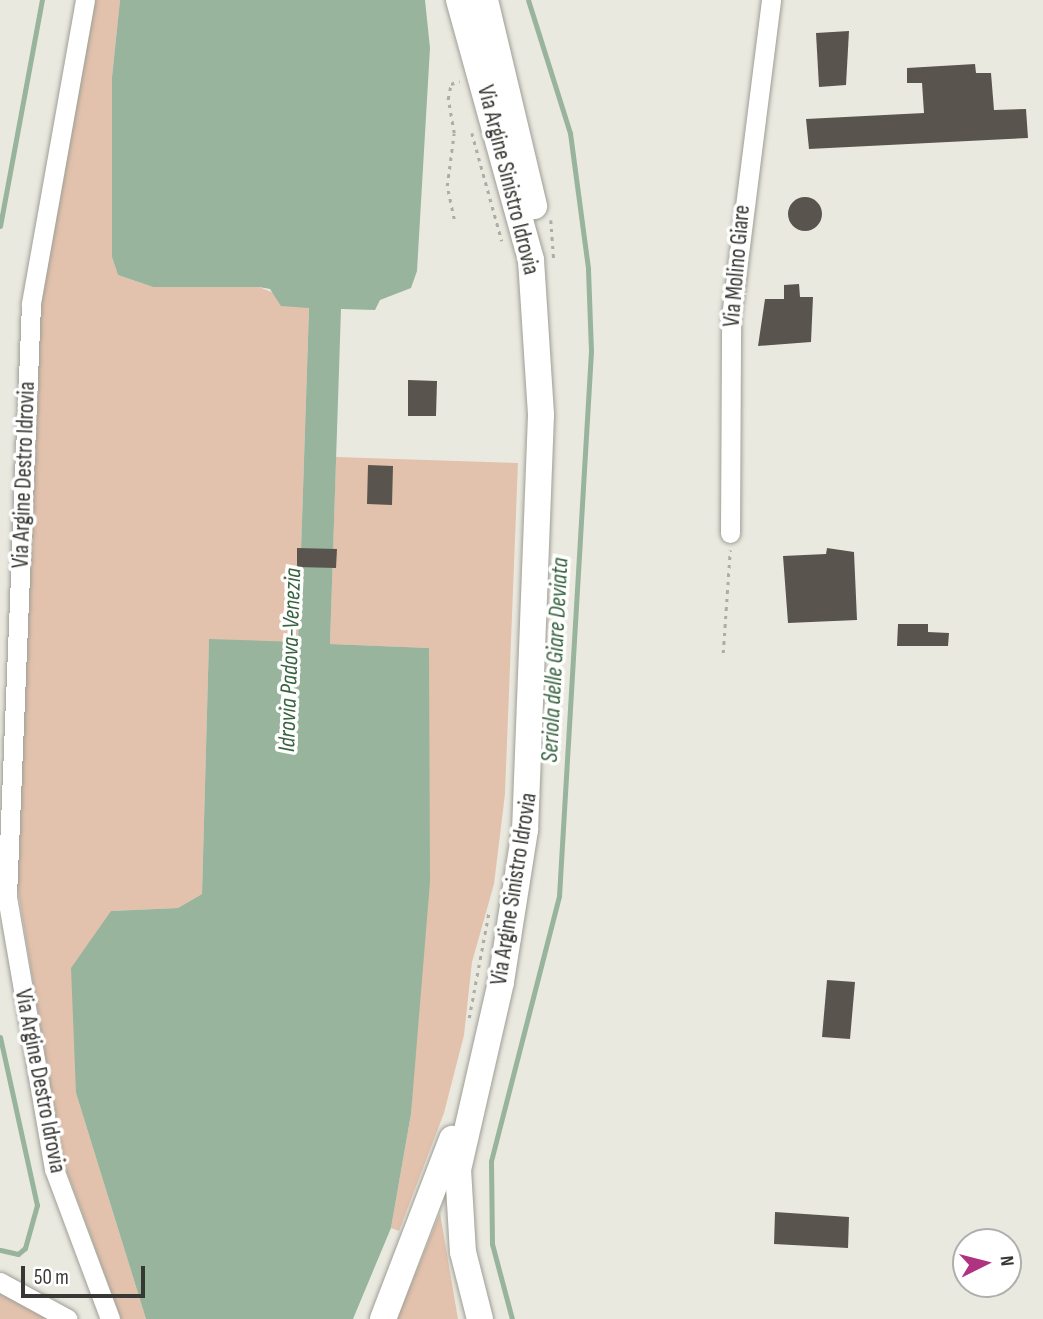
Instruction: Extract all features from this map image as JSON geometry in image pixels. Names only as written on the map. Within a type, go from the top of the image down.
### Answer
[{"type":"main road","name":"Via Argine Sinistro Idrovia","points":[[459,0],[531,260],[541,415],[531,772],[514,912],[482,1059],[457,1200],[480,1319]]},
{"type":"main road","points":[[485,0],[527,162],[534,203],[531,260]]},
{"type":"main road","points":[[383,1319],[482,1059]]},
{"type":"street","name":"Via Argine Destro Idrovia","points":[[85,0],[31,304],[7,897],[54,1168],[110,1319]]},
{"type":"street","name":"Via Molino Giare","points":[[730,533],[731,317],[771,0]]},
{"type":"street","points":[[0,1282],[68,1319]]},
{"type":"path","points":[[454,219],[446,186],[454,134],[448,99],[451,84],[464,79]]},
{"type":"path","points":[[723,653],[730,533]]},
{"type":"path","points":[[468,1029],[474,970],[491,907]]},
{"type":"shaded area","points":[[91,0],[120,0],[112,77],[112,257],[118,275],[153,287],[259,287],[309,307],[298,643],[209,640],[202,894],[178,908],[111,911],[76,1093],[146,1319],[121,1319],[62,1158],[16,878],[42,258]]},
{"type":"shaded area","points":[[336,457],[518,463],[505,794],[494,884],[472,962],[464,1035],[444,1113],[399,1231],[391,1228],[411,1114],[429,648],[330,644]]},
{"type":"shaded area","points":[[440,1213],[458,1319],[397,1319]]},
{"type":"shaded area","points":[[0,1290],[51,1319],[0,1319]]},
{"type":"water","name":"Idrovia Padova-Venezia","points":[[120,0],[425,0],[430,48],[417,271],[411,288],[380,300],[375,310],[341,309],[330,644],[429,648],[430,882],[411,1114],[391,1228],[353,1319],[146,1319],[76,1093],[71,968],[111,911],[178,908],[202,894],[209,639],[298,642],[309,308],[281,306],[270,289],[259,287],[153,287],[118,275],[112,257],[112,77]]},
{"type":"building","points":[[849,31],[846,85],[819,87],[816,33]]},
{"type":"building","points":[[975,64],[976,73],[991,73],[994,110],[1026,109],[1028,138],[809,149],[806,119],[924,113],[922,83],[907,83],[907,68]]},
{"type":"building","points":[[805,197],[817,202],[822,214],[817,226],[805,231],[793,226],[788,214],[793,202]]},
{"type":"building","points":[[799,284],[800,297],[813,297],[811,342],[758,346],[765,299],[784,299],[784,285]]},
{"type":"building","points":[[408,380],[437,381],[436,416],[408,416]]},
{"type":"building","points":[[368,465],[393,466],[392,505],[367,504]]},
{"type":"building","points":[[297,548],[337,549],[336,568],[297,567]]},
{"type":"building","points":[[827,548],[854,552],[857,620],[788,623],[783,556],[826,554]]},
{"type":"building","points":[[898,624],[928,624],[928,632],[949,633],[948,646],[897,646]]},
{"type":"building","points":[[827,980],[855,982],[850,1039],[822,1037]]},
{"type":"building","points":[[775,1212],[849,1217],[848,1248],[774,1244]]},
{"type":"waterway","points":[[0,226],[42,0]]},
{"type":"waterway","name":"Seriola delle Giare Deviata","points":[[512,1319],[492,1244],[491,1161],[559,896],[591,351],[588,268],[570,133],[528,0]]},
{"type":"waterway","points":[[0,1037],[37,1205],[25,1248],[18,1254],[0,1250]]}]
